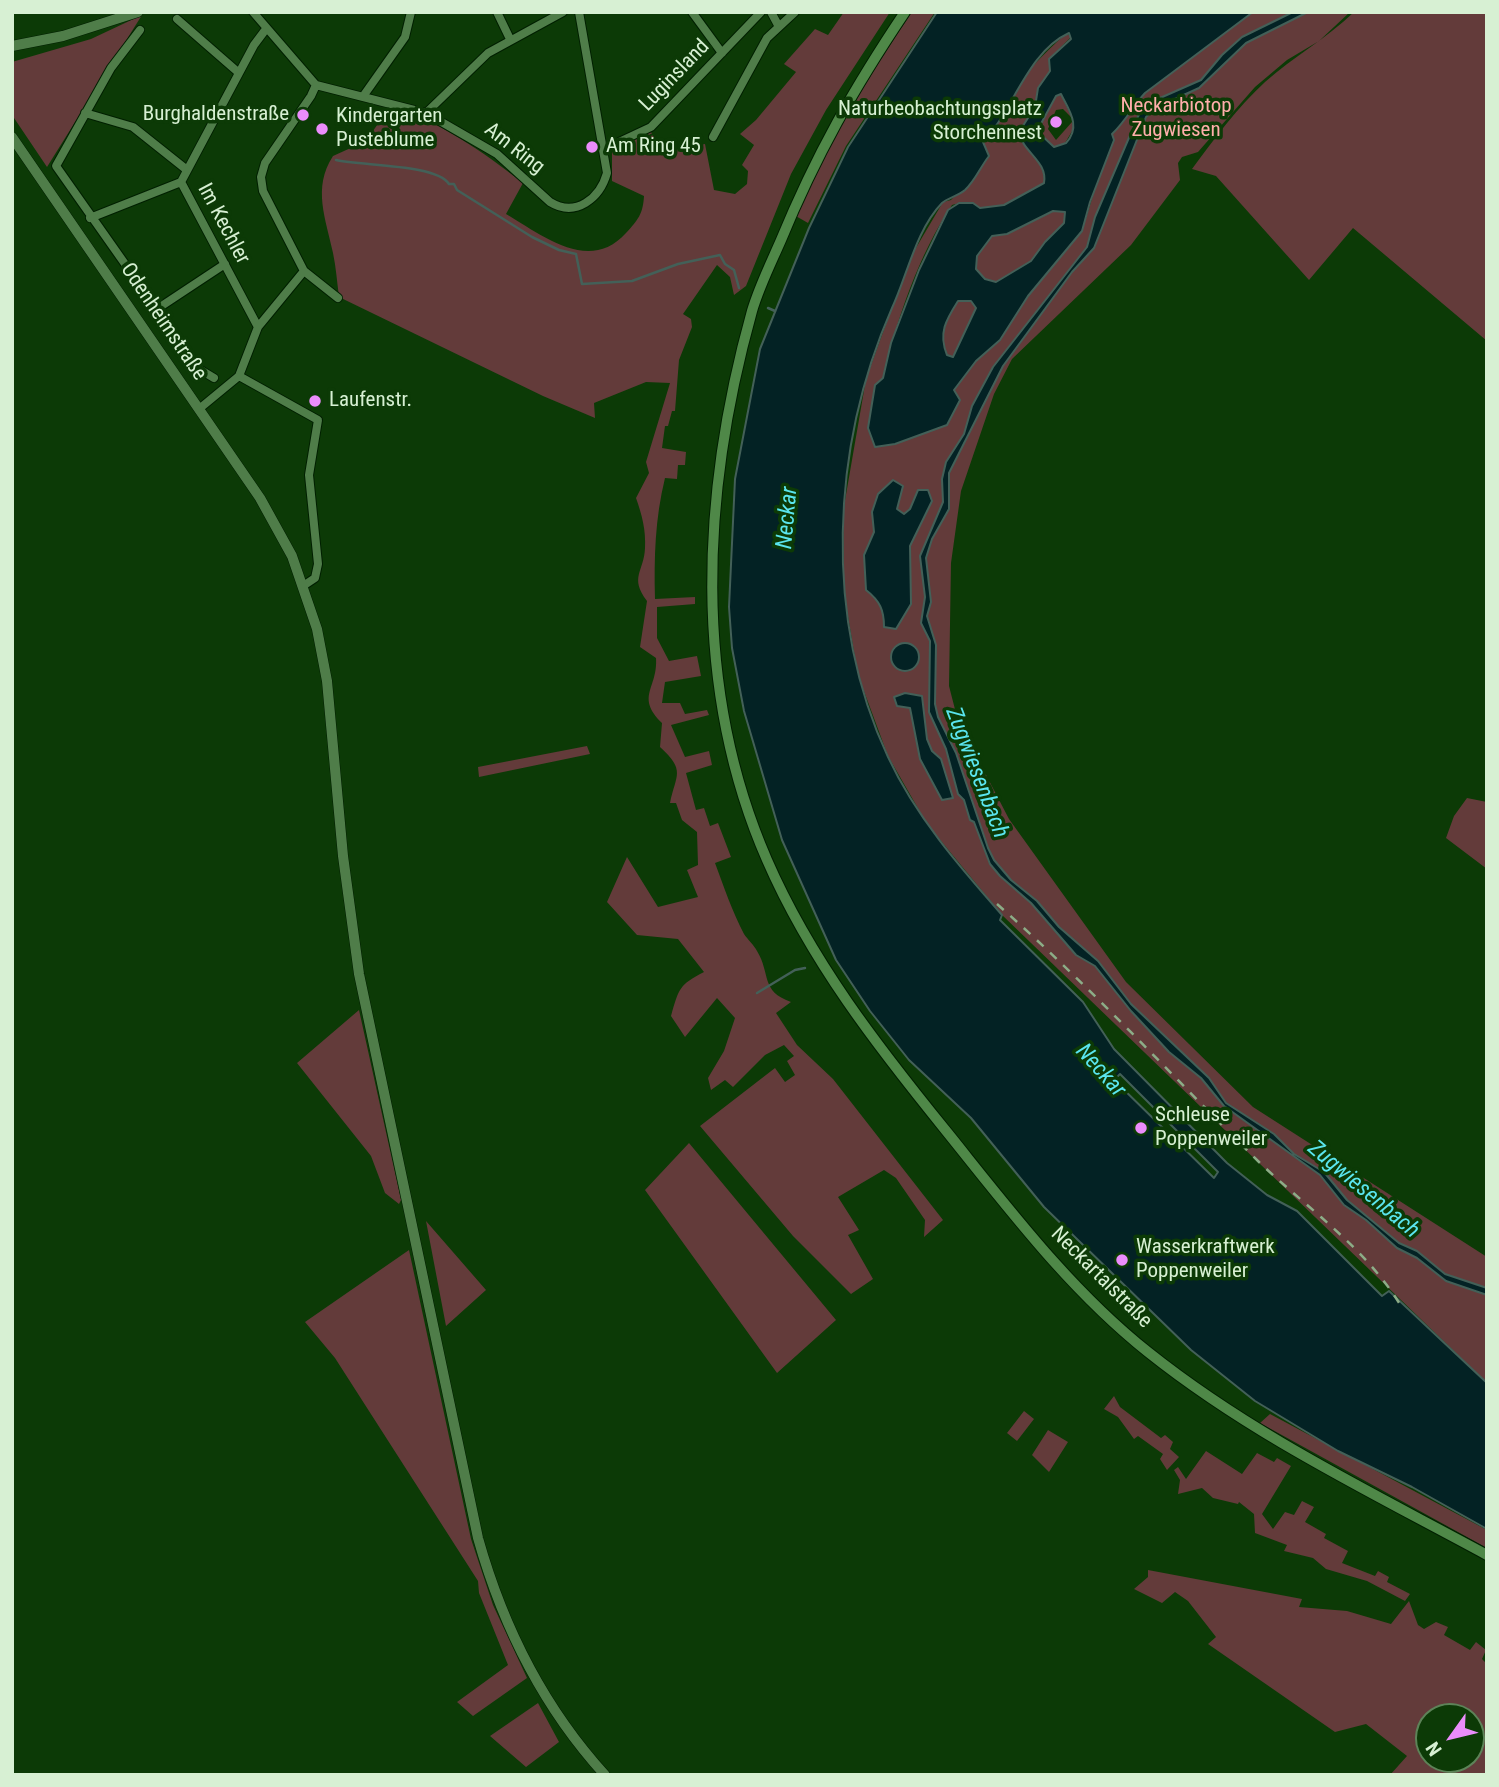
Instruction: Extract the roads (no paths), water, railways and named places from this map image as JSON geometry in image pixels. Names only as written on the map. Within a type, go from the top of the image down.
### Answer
[{"type":"main road","name":"Neckartalstraße","points":[[905,12],[852,92],[812,165],[768,270],[752,309],[719,463],[712,533],[711,594],[720,693],[753,825],[792,913],[849,1006],[1030,1234],[1108,1317],[1192,1386],[1256,1429],[1487,1555]]},
{"type":"street","points":[[12,46],[63,36],[138,12]]},
{"type":"street","points":[[253,12],[316,85],[265,163],[261,177],[268,201],[304,271],[338,298]]},
{"type":"street","points":[[363,95],[405,37],[411,12]]},
{"type":"street","points":[[497,12],[510,39]]},
{"type":"street","points":[[426,113],[473,63],[510,39],[563,12]]},
{"type":"street","name":"Am Ring","points":[[316,85],[426,113],[497,154],[559,208],[581,206],[600,191],[607,173],[579,12]]},
{"type":"street","points":[[692,12],[722,52]]},
{"type":"street","name":"Luginsland","points":[[604,149],[651,127],[761,12]]},
{"type":"street","points":[[771,12],[778,25]]},
{"type":"street","points":[[713,137],[767,38],[778,25],[796,12]]},
{"type":"street","points":[[177,19],[239,73]]},
{"type":"street","name":"Im Kechler","points":[[258,327],[181,182],[239,73],[266,29]]},
{"type":"street","name":"Odenheimstraße","points":[[140,30],[124,49],[56,166],[90,218],[199,369],[214,378]]},
{"type":"street","points":[[85,113],[133,127],[187,170]]},
{"type":"street","name":"Odenheimstraße","points":[[12,137],[200,409],[279,529],[303,586],[317,629],[327,681],[343,856],[359,974],[478,1538],[499,1607],[524,1660],[561,1720],[605,1775]]},
{"type":"street","points":[[90,218],[181,182]]},
{"type":"street","points":[[157,309],[225,264]]},
{"type":"street","points":[[200,409],[239,376],[258,327],[304,271]]},
{"type":"street","points":[[239,376],[318,420],[309,475],[318,564],[315,578],[303,586]]},
{"type":"water","name":"Neckar","points":[[937,12],[1253,12],[1145,93],[1112,134],[1114,140],[1082,231],[1028,296],[1000,340],[976,361],[954,390],[960,400],[947,425],[895,444],[875,447],[868,428],[875,385],[883,378],[891,343],[919,270],[948,210],[959,203],[973,203],[980,208],[1004,205],[1044,183],[1039,162],[1021,139],[1019,132],[1035,107],[1038,88],[1050,71],[1049,59],[1071,39],[1069,33],[1054,42],[1031,68],[983,142],[989,156],[972,182],[962,192],[942,203],[925,226],[872,362],[856,417],[847,475],[843,532],[845,590],[853,648],[867,704],[899,779],[939,840],[1002,915],[1000,920],[1083,1002],[1114,1049],[1227,1163],[1267,1195],[1297,1211],[1382,1296],[1389,1291],[1487,1383],[1487,1529],[1412,1487],[1338,1451],[1255,1401],[1191,1350],[1044,1207],[971,1118],[909,1060],[870,1011],[836,960],[782,840],[744,711],[732,648],[729,607],[735,479],[760,349],[809,228],[848,147]],"holes":[[[1061,94],[1070,112],[1073,130],[1066,143],[1054,147],[1037,131],[1056,96]],[[1053,211],[1065,212],[1064,223],[1031,261],[996,282],[985,279],[976,269],[977,256],[992,236],[1007,234]],[[958,301],[971,301],[976,308],[953,357],[947,355],[944,347],[943,333]],[[1120,1074],[1218,1172],[1214,1178],[1114,1080]]]},
{"type":"water","points":[[1293,12],[1308,12],[1246,43],[1199,88],[1155,108],[1146,117],[1094,248],[1072,272],[1003,366],[949,473],[949,509],[932,539],[926,558],[931,602],[927,616],[936,645],[935,704],[938,717],[956,753],[988,848],[994,860],[1011,880],[1037,901],[1059,927],[1098,961],[1131,1004],[1209,1078],[1226,1103],[1274,1134],[1294,1154],[1324,1172],[1347,1200],[1399,1243],[1417,1251],[1445,1274],[1487,1288],[1487,1295],[1446,1281],[1417,1258],[1397,1248],[1366,1220],[1344,1205],[1320,1175],[1224,1106],[1201,1078],[1169,1052],[1131,1011],[1095,966],[1076,955],[1031,903],[1000,876],[990,864],[964,800],[958,794],[946,749],[929,712],[930,641],[921,623],[925,597],[920,556],[943,502],[942,479],[946,462],[964,434],[972,406],[993,367],[1087,247],[1095,217],[1140,112],[1160,98],[1201,80],[1242,37]]},
{"type":"water","points":[[893,480],[903,486],[897,509],[904,514],[910,509],[918,490],[928,490],[932,501],[910,546],[911,604],[896,629],[884,627],[880,606],[866,590],[864,555],[874,532],[872,512],[878,494]]},
{"type":"water","points":[[905,643],[915,647],[919,657],[915,667],[905,671],[895,667],[891,657],[895,647]]},
{"type":"water","points":[[905,693],[922,696],[927,739],[932,751],[941,759],[953,798],[942,800],[920,759],[910,708],[897,706],[894,697]]},
{"type":"waterway","points":[[336,160],[415,169],[442,177],[449,184],[454,184],[457,190],[532,237],[559,250],[576,254],[582,284],[632,281],[678,264],[720,255],[725,264],[734,270],[739,288]]},
{"type":"waterway","points":[[768,308],[775,311]]},
{"type":"waterway","points":[[757,993],[795,970],[805,968]]},
{"type":"railway","points":[[997,904],[1097,998],[1259,1162],[1353,1247],[1387,1285],[1401,1306]]},
{"type":"place","name":"Burghaldenstraße","points":[[303,115]]},
{"type":"place","name":"Naturbeobachtungsplatz Storchennest","points":[[1056,122]]},
{"type":"place","name":"Kindergarten Pusteblume","points":[[322,129]]},
{"type":"place","name":"Am Ring 45","points":[[592,147]]},
{"type":"place","name":"Laufenstr.","points":[[315,401]]},
{"type":"place","name":"Schleuse Poppenweiler","points":[[1141,1128]]},
{"type":"place","name":"Wasserkraftwerk Poppenweiler","points":[[1122,1260]]},
{"type":"park label","name":"Neckarbiotop Zugwiesen","points":[[1176,119]]},
{"type":"water label","name":"Zugwiesenbach","points":[[976,773]]},
{"type":"water label","name":"Zugwiesenbach","points":[[1363,1190]]}]
